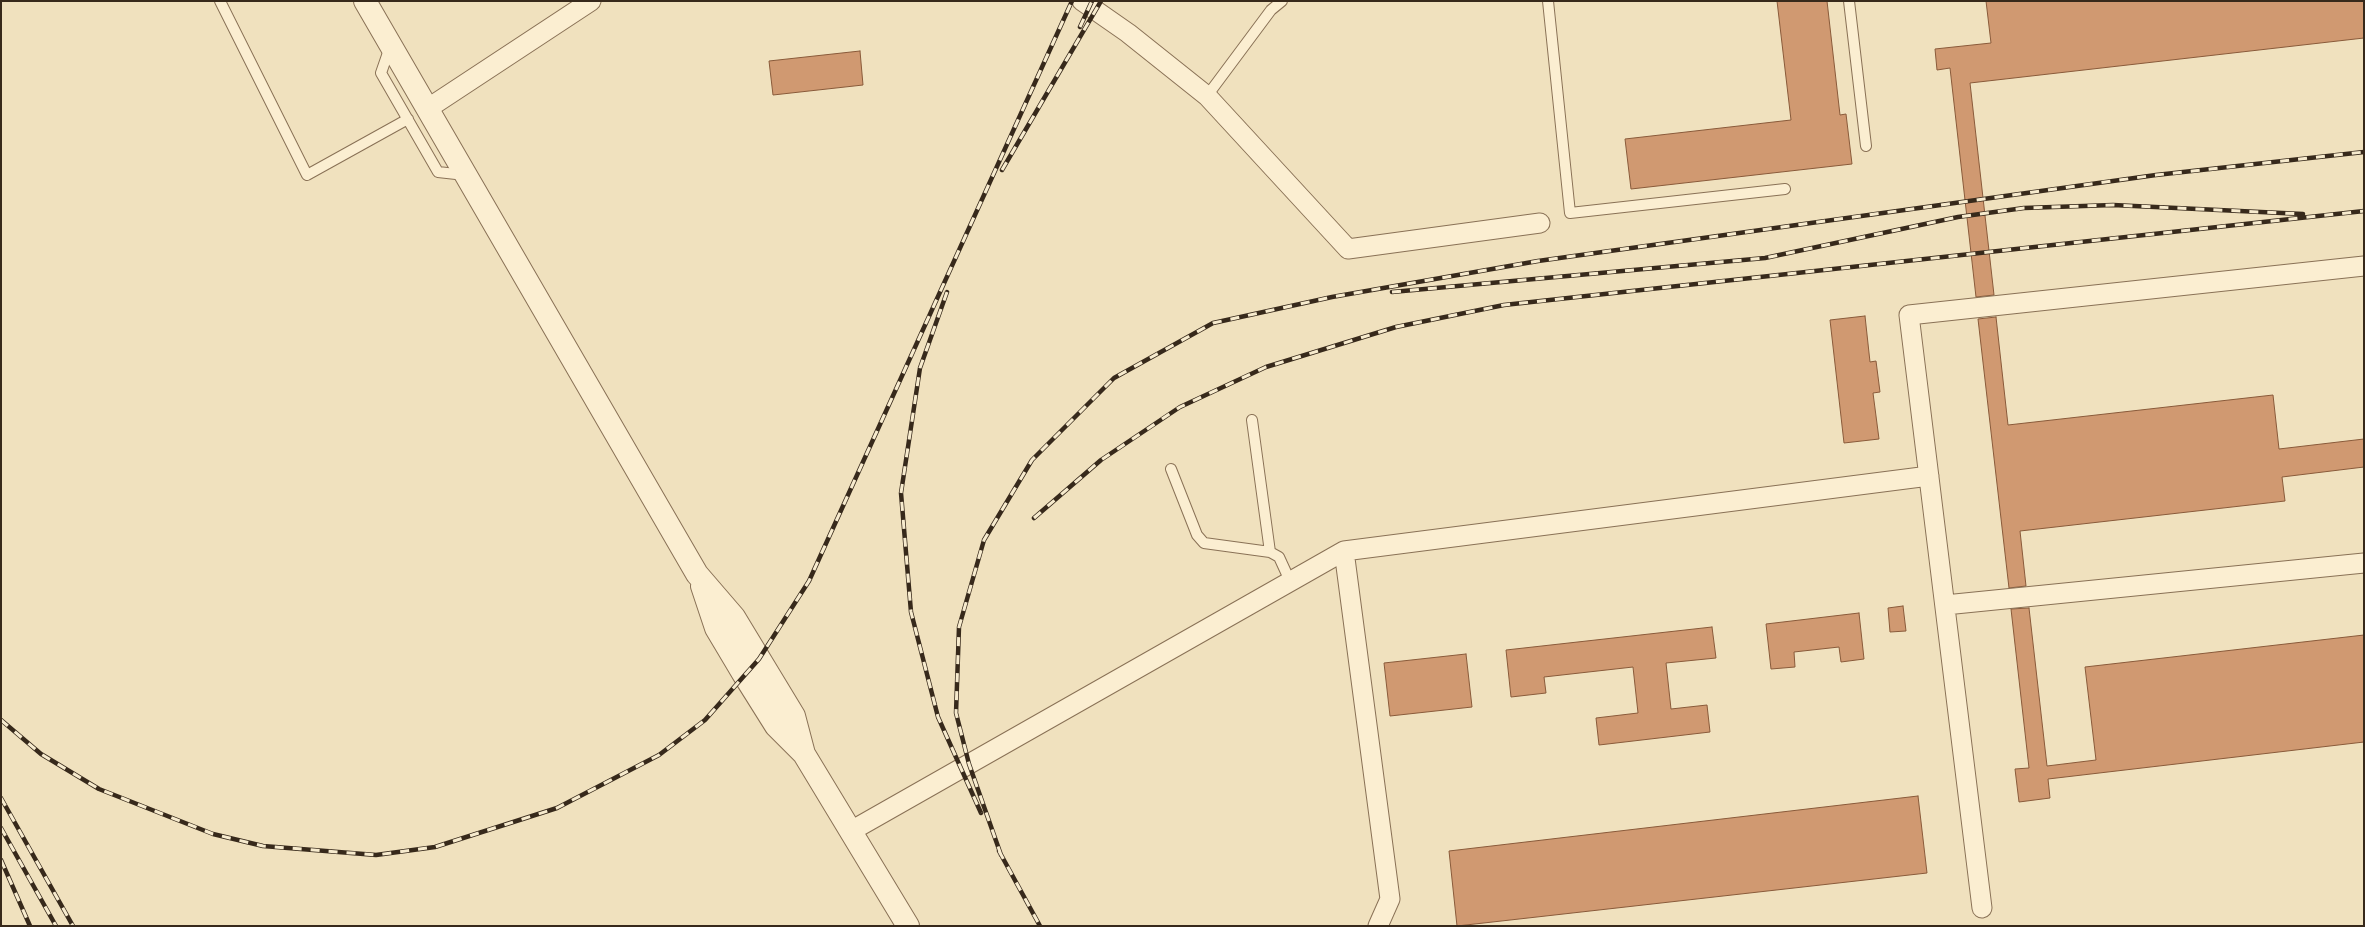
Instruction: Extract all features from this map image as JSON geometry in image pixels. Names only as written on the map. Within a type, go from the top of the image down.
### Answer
[{"type":"street","points":[[365,1],[697,574],[716,628],[776,726],[804,754],[908,926]]},
{"type":"street","points":[[427,110],[591,1]]},
{"type":"street","points":[[1082,1],[1128,33],[1206,96],[1348,249],[1540,223]]},
{"type":"street","points":[[1982,908],[1909,315],[2364,266]]},
{"type":"street","points":[[851,831],[1344,551],[1929,476]]},
{"type":"street","points":[[1344,551],[1390,899],[1378,926]]},
{"type":"street","points":[[1945,605],[2364,563]]},
{"type":"lane","points":[[220,1],[307,175],[408,120]]},
{"type":"lane","points":[[1206,96],[1272,10],[1282,1]]},
{"type":"lane","points":[[1548,1],[1570,213],[1785,188]]},
{"type":"lane","points":[[1849,1],[1866,146]]},
{"type":"lane","points":[[390,45],[381,73],[408,120],[438,172],[465,175]]},
{"type":"lane","points":[[1252,420],[1270,552]]},
{"type":"lane","points":[[1171,469],[1197,535],[1204,543],[1270,552],[1279,557],[1290,581]]},
{"type":"building","points":[[1777,1],[1827,1],[1840,115],[1846,114],[1852,164],[1631,189],[1625,139],[1791,120]]},
{"type":"building","points":[[1986,1],[2364,1],[2364,38],[1970,83],[1994,295],[1976,297],[1950,68],[1937,70],[1935,49],[1991,43]]},
{"type":"building","points":[[860,51],[863,85],[773,95],[769,61]]},
{"type":"building","points":[[1865,316],[1870,362],[1876,361],[1880,392],[1873,393],[1879,439],[1844,443],[1830,320]]},
{"type":"building","points":[[1996,317],[2008,425],[2273,395],[2279,449],[2364,439],[2364,467],[2282,477],[2285,501],[2020,531],[2026,586],[2009,588],[1978,319]]},
{"type":"building","points":[[1903,606],[1906,631],[1890,632],[1888,608]]},
{"type":"building","points":[[2029,608],[2047,766],[2096,760],[2085,667],[2364,635],[2364,742],[2048,779],[2050,798],[2019,802],[2015,769],[2029,768],[2011,609]]},
{"type":"building","points":[[1859,613],[1864,659],[1841,662],[1839,647],[1794,652],[1795,667],[1771,669],[1766,624]]},
{"type":"building","points":[[1712,627],[1716,658],[1666,663],[1671,709],[1707,705],[1710,732],[1599,745],[1596,718],[1638,713],[1633,667],[1544,677],[1546,693],[1511,697],[1506,650]]},
{"type":"building","points":[[1466,654],[1472,707],[1390,716],[1384,663]]},
{"type":"building","points":[[1918,796],[1927,873],[1457,926],[1449,851]]},
{"type":"railway","points":[[1,720],[41,754],[99,789],[213,834],[263,846],[376,855],[435,847],[557,808],[659,755],[705,720],[759,659],[809,581],[1072,1]]},
{"type":"railway","points":[[1080,27],[1092,1]]},
{"type":"railway","points":[[1002,170],[1101,1]]},
{"type":"railway","points":[[1001,855],[969,764],[956,713],[959,627],[984,540],[1032,460],[1114,378],[1213,323],[1332,297],[1538,261],[2156,175],[2364,152]]},
{"type":"railway","points":[[1392,292],[1765,258],[1958,217],[2024,208],[2113,205],[2303,214]]},
{"type":"railway","points":[[1034,518],[1101,460],[1180,407],[1266,367],[1396,327],[1504,305],[2364,211]]},
{"type":"railway","points":[[947,292],[920,368],[901,493],[911,612],[938,717],[981,813]]},
{"type":"railway","points":[[1,798],[73,926]]},
{"type":"railway","points":[[1,828],[56,926]]},
{"type":"railway","points":[[999,851],[1040,926]]},
{"type":"railway","points":[[1,860],[30,926]]}]
